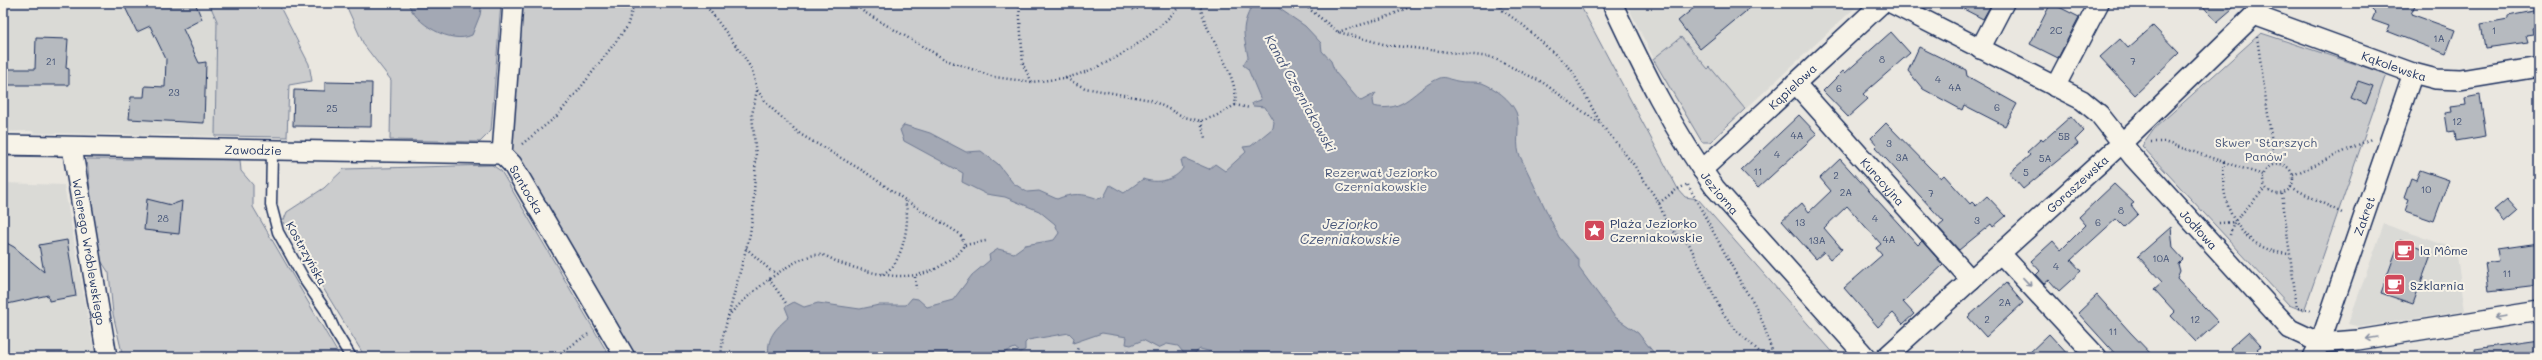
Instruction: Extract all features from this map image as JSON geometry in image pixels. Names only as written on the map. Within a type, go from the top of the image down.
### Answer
[{"type":"street","name":"Santocka","points":[[513,3],[502,154],[512,164],[625,357]]},
{"type":"street","name":"Jeziorna","points":[[1612,3],[1642,67],[1702,170],[1715,188],[1866,357]]},
{"type":"street","name":"Kąpielowa","points":[[1702,170],[1882,3]]},
{"type":"street","name":"Jodłowa","points":[[1891,3],[2082,100],[2099,114],[2122,143],[2290,329],[2317,350],[2358,340],[2539,310]]},
{"type":"street","points":[[1980,49],[2004,3]]},
{"type":"street","points":[[2055,87],[2100,3]]},
{"type":"street","name":"Kąkolewska","points":[[2257,9],[2413,73],[2436,79],[2460,80],[2539,67]]},
{"type":"street","name":"Goraszewska","points":[[1886,357],[2122,143],[2257,9]]},
{"type":"street","name":"Zakręt","points":[[2317,350],[2413,73]]},
{"type":"street","name":"Kuracyjna","points":[[1796,83],[1972,280]]},
{"type":"street","name":"Zawodzie","points":[[3,145],[272,152],[502,154]]},
{"type":"street","name":"Walerego Wróblewskiego","points":[[72,147],[107,357]]},
{"type":"street","points":[[2001,254],[2097,357]]},
{"type":"lane","name":"Kostrzyńska","points":[[272,152],[271,205],[278,232],[304,279],[326,311],[335,331],[351,357]]},
{"type":"path","points":[[502,154],[519,146],[556,117],[627,27],[634,3]]},
{"type":"path","points":[[704,3],[743,55],[752,70],[757,90],[770,106],[800,134],[866,172],[905,200],[960,234],[965,245]]},
{"type":"path","points":[[854,3],[864,12],[946,60],[994,77],[1032,82],[1065,78],[1081,74],[1114,58],[1161,25],[1182,3]]},
{"type":"path","points":[[1019,3],[1023,64],[1032,82]]},
{"type":"path","points":[[1128,3],[1134,10],[1150,3]]},
{"type":"path","points":[[1200,3],[1211,38],[1235,90],[1235,105]]},
{"type":"path","points":[[1302,3],[1338,32],[1387,45],[1491,57],[1542,82],[1601,124]]},
{"type":"path","points":[[1338,32],[1389,16],[1418,3]]},
{"type":"path","points":[[1499,3],[1502,10],[1522,25],[1571,70],[1601,124],[1634,165],[1658,203],[1666,222],[1677,235],[1689,244],[1698,259],[1722,312],[1736,330],[1765,357]]},
{"type":"path","points":[[2257,9],[2275,164]]},
{"type":"path","points":[[1065,78],[1085,88],[1151,100],[1184,117],[1201,120],[1216,116],[1235,105],[1250,108]]},
{"type":"path","points":[[721,357],[728,316],[746,248],[753,212],[756,156],[752,115],[757,90]]},
{"type":"path","points":[[1201,120],[1205,138]]},
{"type":"path","points":[[2368,147],[2374,132]]},
{"type":"path","points":[[2293,175],[2371,139]]},
{"type":"path","points":[[2122,143],[2164,142],[2263,175]]},
{"type":"path","points":[[2224,162],[2224,190],[2228,211],[2234,222],[2243,234],[2256,244],[2268,250],[2290,254]]},
{"type":"path","points":[[2275,164],[2286,166],[2293,175],[2291,187],[2282,194],[2273,194],[2265,188],[2263,175],[2268,168],[2275,164]]},
{"type":"path","points":[[1658,203],[1676,190],[1688,184],[1702,170]]},
{"type":"path","points":[[1688,184],[1742,285],[1764,322],[1774,357]]},
{"type":"path","points":[[2291,187],[2362,222]]},
{"type":"path","points":[[2223,256],[2234,222],[2265,188]]},
{"type":"path","points":[[2282,194],[2297,308],[2310,311],[2313,304]]},
{"type":"path","points":[[884,274],[895,265],[903,242],[908,212],[905,200]]},
{"type":"path","points":[[2342,222],[2347,207]]},
{"type":"path","points":[[728,316],[739,303],[768,279],[804,260],[821,254],[840,263],[884,274],[915,277],[938,269],[961,252],[965,245],[986,241]]},
{"type":"path","points":[[746,248],[770,270],[778,273]]},
{"type":"path","points":[[915,277],[916,289]]},
{"type":"path","points":[[768,279],[786,303]]},
{"type":"path","points":[[554,357],[604,322]]},
{"type":"path","points":[[1075,357],[1078,347]]},
{"type":"path","points":[[1126,357],[1128,349]]},
{"type":"path","points":[[1031,357],[1046,354],[1054,357]]},
{"type":"path","points":[[1129,357],[1142,357]]},
{"type":"shaded area","points":[[3,3],[209,3],[217,21],[215,136],[34,133],[32,131],[3,132]]},
{"type":"shaded area","points":[[1626,3],[1860,3],[1710,142],[1702,142],[1669,89]]},
{"type":"shaded area","points":[[3,183],[64,185],[95,357],[3,357]]},
{"type":"shaded area","points":[[2384,224],[2456,249],[2465,311],[2360,327],[2348,324]]},
{"type":"green space","points":[[209,3],[278,3],[309,64],[312,81],[289,85],[287,137],[215,136],[217,21]]},
{"type":"green space","points":[[345,3],[501,3],[491,131],[480,142],[390,140],[391,80],[364,45]]},
{"type":"green space","name":"Rezerwat Jeziorko Czerniakowskie","points":[[517,3],[1579,3],[1678,189],[1685,197],[1698,199],[1837,357],[621,357],[505,150]]},
{"type":"green space","name":"Skwer \"Starszych Panów\"","points":[[2261,33],[2386,74],[2304,311],[2289,305],[2142,146],[2155,128]]},
{"type":"green space","points":[[1681,37],[1708,69],[1710,67],[1745,109],[1710,142],[1702,142],[1653,59]]},
{"type":"green space","points":[[3,153],[55,155],[57,157],[3,156]]},
{"type":"green space","points":[[87,159],[240,160],[241,171],[253,185],[253,207],[340,357],[123,357],[113,314],[109,273],[96,253]]},
{"type":"green space","points":[[492,165],[501,171],[610,357],[365,357],[283,222],[287,212],[324,188],[344,169]]},
{"type":"water","points":[[408,3],[482,3],[480,15],[472,35],[454,37],[444,35],[426,25],[412,11]]},
{"type":"water","name":"Jeziorko Czerniakowskie","points":[[1263,3],[1271,3],[1305,26],[1321,43],[1322,51],[1331,61],[1335,72],[1358,99],[1361,101],[1376,93],[1372,100],[1373,106],[1384,108],[1401,104],[1440,78],[1460,82],[1482,83],[1502,94],[1516,112],[1518,122],[1519,154],[1559,237],[1579,260],[1579,268],[1615,317],[1638,333],[1654,353],[1663,357],[1218,357],[1212,352],[1200,349],[1191,356],[1186,356],[1178,346],[1167,344],[1158,348],[1143,340],[1131,345],[1126,344],[1127,337],[1102,333],[1073,343],[1074,338],[1069,333],[1028,340],[1025,343],[1025,350],[1020,352],[1015,348],[1003,353],[980,357],[769,357],[768,350],[770,339],[776,330],[789,317],[785,307],[794,302],[804,307],[818,303],[860,309],[879,305],[906,305],[912,298],[918,299],[927,307],[953,300],[972,275],[990,260],[989,255],[998,249],[1014,253],[1025,245],[1054,240],[1059,233],[1055,224],[1039,211],[1005,197],[986,194],[962,182],[963,173],[904,141],[900,130],[904,125],[930,133],[966,152],[981,151],[998,164],[1013,183],[1027,192],[1039,191],[1057,199],[1078,194],[1098,199],[1104,197],[1110,185],[1124,193],[1143,179],[1159,181],[1170,179],[1180,172],[1183,168],[1181,160],[1186,159],[1209,169],[1215,164],[1225,171],[1246,152],[1243,147],[1251,146],[1273,128],[1274,122],[1265,107],[1253,106],[1252,103],[1261,100],[1248,69],[1243,65],[1248,57],[1244,26],[1252,6]]},
{"type":"building","points":[[123,3],[195,3],[202,19],[183,29],[199,63],[206,62],[204,123],[129,119],[131,97],[144,97],[145,86],[165,87],[166,59],[150,26],[137,32]]},
{"type":"building","points":[[1700,3],[1756,3],[1700,49],[1678,21]]},
{"type":"building","points":[[1952,3],[1992,3],[1983,19]]},
{"type":"building","points":[[2051,3],[2079,17],[2058,58],[2030,44]]},
{"type":"building","points":[[2200,3],[2239,3],[2217,22]]},
{"type":"building","points":[[2365,3],[2416,3],[2411,14],[2455,30],[2446,54],[2387,31],[2389,26],[2372,20],[2375,13]]},
{"type":"building","points":[[2539,10],[2539,27],[2532,28],[2533,34],[2526,35],[2528,42],[2485,48],[2481,24],[2508,19],[2508,16]]},
{"type":"building","points":[[2153,26],[2179,53],[2135,95],[2100,57],[2120,39],[2128,48]]},
{"type":"building","points":[[1891,32],[1910,53],[1863,94],[1868,99],[1848,117],[1823,91],[1843,71],[1845,73]]},
{"type":"building","points":[[36,38],[68,39],[66,68],[69,69],[69,85],[3,85],[3,69],[35,69]]},
{"type":"building","points":[[1919,47],[1966,70],[1967,76],[2017,104],[2005,126],[1964,105],[1962,110],[1923,89],[1908,71]]},
{"type":"building","points":[[2358,81],[2373,86],[2366,104],[2351,98]]},
{"type":"building","points":[[325,82],[372,83],[371,127],[293,126],[294,90],[325,91]]},
{"type":"building","points":[[2480,95],[2486,136],[2456,141],[2455,131],[2448,132],[2445,113],[2452,112],[2451,107],[2466,105],[2465,98]]},
{"type":"building","points":[[1799,115],[1817,134],[1758,188],[1741,170]]},
{"type":"building","points":[[2071,116],[2084,131],[2075,140],[2078,144],[2023,189],[2009,173],[2030,155],[2027,152],[2041,139],[2043,141]]},
{"type":"building","points":[[1886,123],[1932,170],[1941,178],[1944,175],[1970,204],[1972,202],[1976,206],[1987,196],[2006,216],[1993,227],[1991,224],[1959,250],[1938,227],[1944,222],[1875,147],[1877,145],[1871,138]]},
{"type":"building","points":[[1840,159],[1918,245],[1922,241],[1943,265],[1903,302],[1914,314],[1903,324],[1893,313],[1878,327],[1844,288],[1882,255],[1876,248],[1881,244],[1847,206],[1824,228],[1842,249],[1830,259],[1824,252],[1816,259],[1782,221],[1802,203],[1809,212],[1831,191],[1820,178]]},
{"type":"building","points":[[2420,170],[2449,180],[2434,221],[2405,211],[2409,200],[2404,198],[2411,178],[2416,180]]},
{"type":"building","points":[[2114,184],[2134,203],[2131,205],[2138,214],[2124,227],[2116,219],[2071,260],[2081,271],[2059,291],[2049,280],[2044,284],[2036,275],[2040,271],[2031,261],[2053,241],[2061,250],[2086,225],[2079,217]]},
{"type":"building","points":[[147,199],[171,205],[182,201],[179,234],[144,230]]},
{"type":"building","points":[[2507,199],[2518,211],[2505,222],[2494,210]]},
{"type":"building","points":[[2171,227],[2173,248],[2183,259],[2178,264],[2180,271],[2177,278],[2218,322],[2196,342],[2171,316],[2175,312],[2154,289],[2162,282],[2138,256]]},
{"type":"building","points":[[67,240],[76,296],[49,301],[48,295],[3,305],[3,241],[14,247],[44,272],[39,245]]},
{"type":"building","points":[[2400,240],[2432,252],[2413,304],[2381,293]]},
{"type":"building","points":[[2539,243],[2539,285],[2489,291],[2485,263],[2499,261],[2497,249]]},
{"type":"building","points":[[2006,283],[2023,303],[1986,337],[1968,317]]},
{"type":"building","points":[[2097,295],[2154,357],[2118,357],[2078,313]]},
{"type":"building","points":[[2248,332],[2261,346],[2257,349],[2265,357],[2238,357],[2230,348]]},
{"type":"building","points":[[2049,334],[2070,357],[2025,357]]},
{"type":"building","points":[[2539,340],[2539,357],[2476,357],[2475,349]]},
{"type":"place","name":"Plaża Jeziorko Czerniakowskie","points":[[1595,230]]},
{"type":"place","name":"la Môme","points":[[2405,250]]},
{"type":"place","name":"Szklarnia","points":[[2395,285]]},
{"type":"water label","name":"Kanał Czerniakowski","points":[[1301,93]]}]
